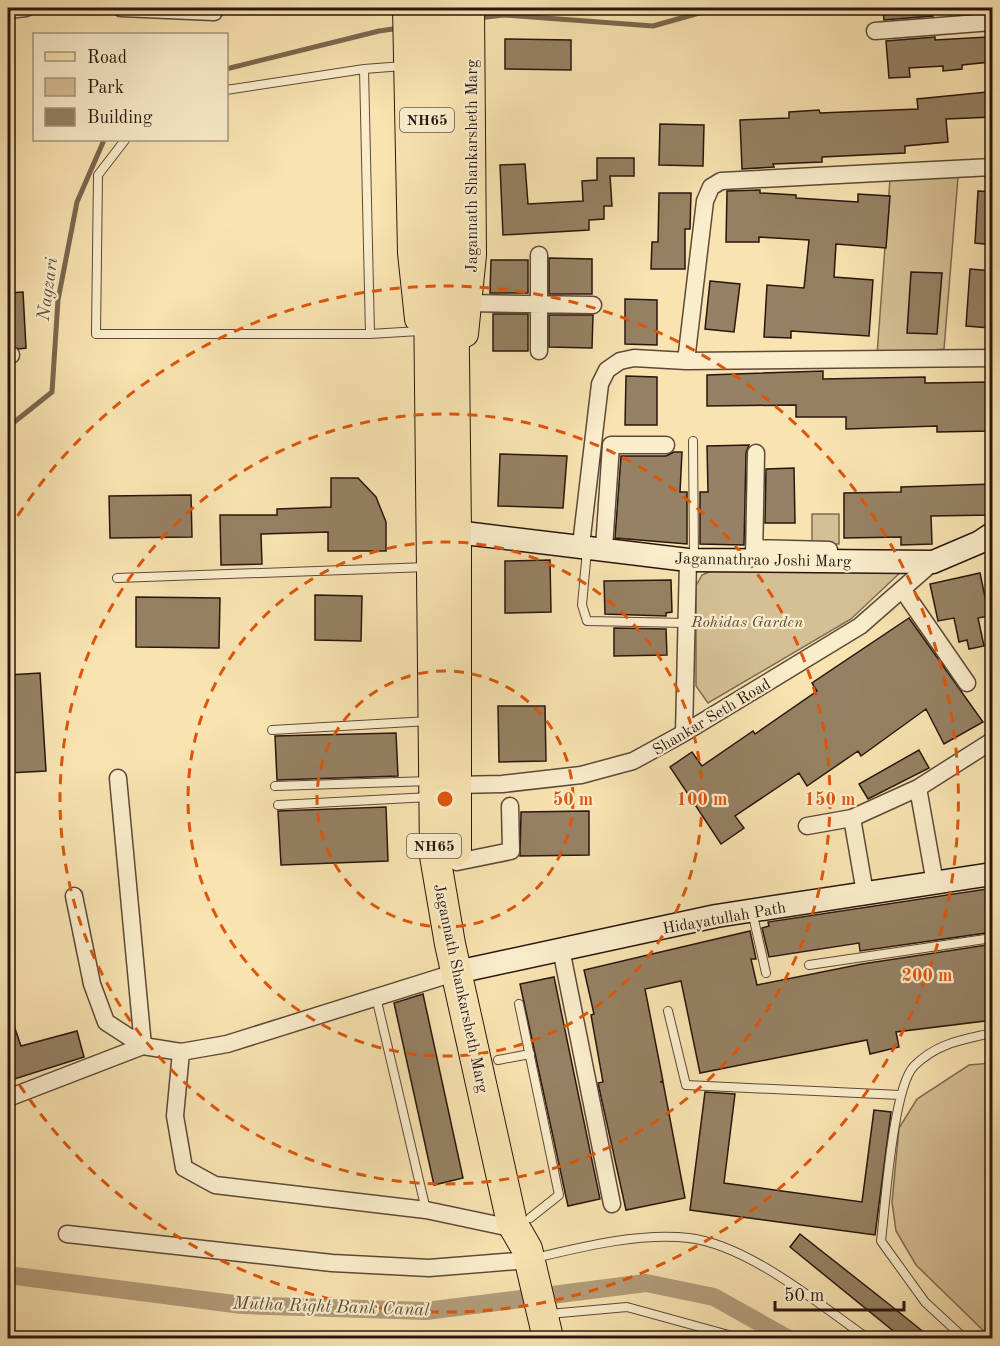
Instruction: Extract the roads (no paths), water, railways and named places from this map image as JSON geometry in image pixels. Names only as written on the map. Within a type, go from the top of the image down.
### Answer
[{"type":"highway","name":"NH65","points":[[440,232],[450,8]]},
{"type":"highway","name":"NH65","points":[[412,9],[440,232]]},
{"type":"highway","name":"Jagannath Shankarsheth Marg","points":[[440,232],[442,432],[431,567],[432,721],[449,857],[467,970],[512,1223],[526,1239]]},
{"type":"highway","name":"Jagannath Shankarsheth Marg","points":[[440,787],[456,532],[442,432]]},
{"type":"highway","name":"Jagannath Shankarsheth Marg","points":[[467,970],[498,1060],[526,1239],[546,1330]]},
{"type":"main road","name":"Jagannath Shankarsheth Marg","points":[[442,432],[468,303],[473,255],[471,8]]},
{"type":"main road","name":"Jagannath Shankarsheth Marg","points":[[412,9],[406,53],[411,253],[419,331],[442,432]]},
{"type":"street","points":[[8,10],[26,8]]},
{"type":"street","points":[[121,8],[214,12]]},
{"type":"street","points":[[875,31],[993,22]]},
{"type":"street","points":[[686,361],[705,201],[711,188],[721,181],[993,166]]},
{"type":"street","points":[[539,255],[539,351]]},
{"type":"street","points":[[468,303],[592,305]]},
{"type":"street","points":[[591,547],[600,384],[607,370],[620,361],[634,358],[686,361],[993,358]]},
{"type":"street","points":[[591,547],[611,445],[666,445]]},
{"type":"street","points":[[756,453],[754,554],[836,551]]},
{"type":"street","name":"Jagannathrao Joshi Marg","points":[[456,532],[691,560],[754,554],[933,562],[993,534]]},
{"type":"street","points":[[684,733],[686,622],[691,560]]},
{"type":"street","name":"Shankar Seth Road","points":[[440,787],[502,784],[581,775],[633,761],[684,733],[860,626],[933,562]]},
{"type":"street","points":[[902,589],[967,683]]},
{"type":"street","points":[[807,826],[852,818],[918,788],[993,741]]},
{"type":"street","points":[[118,778],[143,1046]]},
{"type":"street","points":[[918,788],[935,883]]},
{"type":"street","points":[[449,857],[512,851],[510,806]]},
{"type":"street","points":[[852,818],[865,893]]},
{"type":"street","name":"Hidayatullah Path","points":[[467,970],[752,910],[993,874]]},
{"type":"street","points":[[74,896],[92,984],[106,1022],[143,1046],[181,1052],[227,1044],[467,970]]},
{"type":"street","points":[[561,949],[612,1204]]},
{"type":"street","points":[[8,1098],[143,1046]]},
{"type":"street","points":[[181,1052],[175,1116],[184,1168],[215,1185],[426,1210],[526,1239]]},
{"type":"street","points":[[67,1234],[343,1264],[429,1268],[526,1239]]},
{"type":"lane","points":[[228,90],[364,69],[406,53]]},
{"type":"lane","points":[[364,69],[370,334]]},
{"type":"lane","points":[[124,141],[98,175],[96,334],[370,334],[419,331]]},
{"type":"lane","points":[[691,560],[693,441]]},
{"type":"lane","points":[[591,547],[582,605],[587,621],[686,622]]},
{"type":"lane","points":[[117,578],[431,567]]},
{"type":"lane","points":[[272,730],[432,721]]},
{"type":"lane","points":[[274,786],[440,787]]},
{"type":"lane","points":[[278,805],[440,787]]},
{"type":"lane","points":[[752,910],[766,973]]},
{"type":"lane","points":[[809,965],[993,938]]},
{"type":"lane","points":[[376,997],[426,1210]]},
{"type":"lane","points":[[519,1004],[559,1195],[526,1239]]},
{"type":"lane","points":[[668,1011],[686,1084],[900,1095]]},
{"type":"lane","points":[[964,1338],[925,1302],[881,1241],[900,1095],[912,1068],[943,1045],[993,1033]]},
{"type":"lane","points":[[498,1060],[530,1054]]},
{"type":"lane","points":[[526,1239],[689,1238],[741,1254],[818,1303],[867,1338]]},
{"type":"lane","points":[[546,1330],[627,1307],[736,1337]]},
{"type":"waterway","name":"Nagzari","points":[[478,18],[504,15],[653,26],[717,8]]},
{"type":"waterway","name":"Nagzari","points":[[228,69],[379,31],[400,28]]},
{"type":"waterway","name":"Nagzari","points":[[8,427],[52,392],[58,300],[77,202],[104,141]]},
{"type":"waterway","name":"Mutha Right Bank Canal","points":[[8,1275],[242,1305],[426,1311],[646,1283],[714,1297],[787,1338]]},
{"type":"park label","name":"Rohidas Garden","points":[[747,621]]}]
